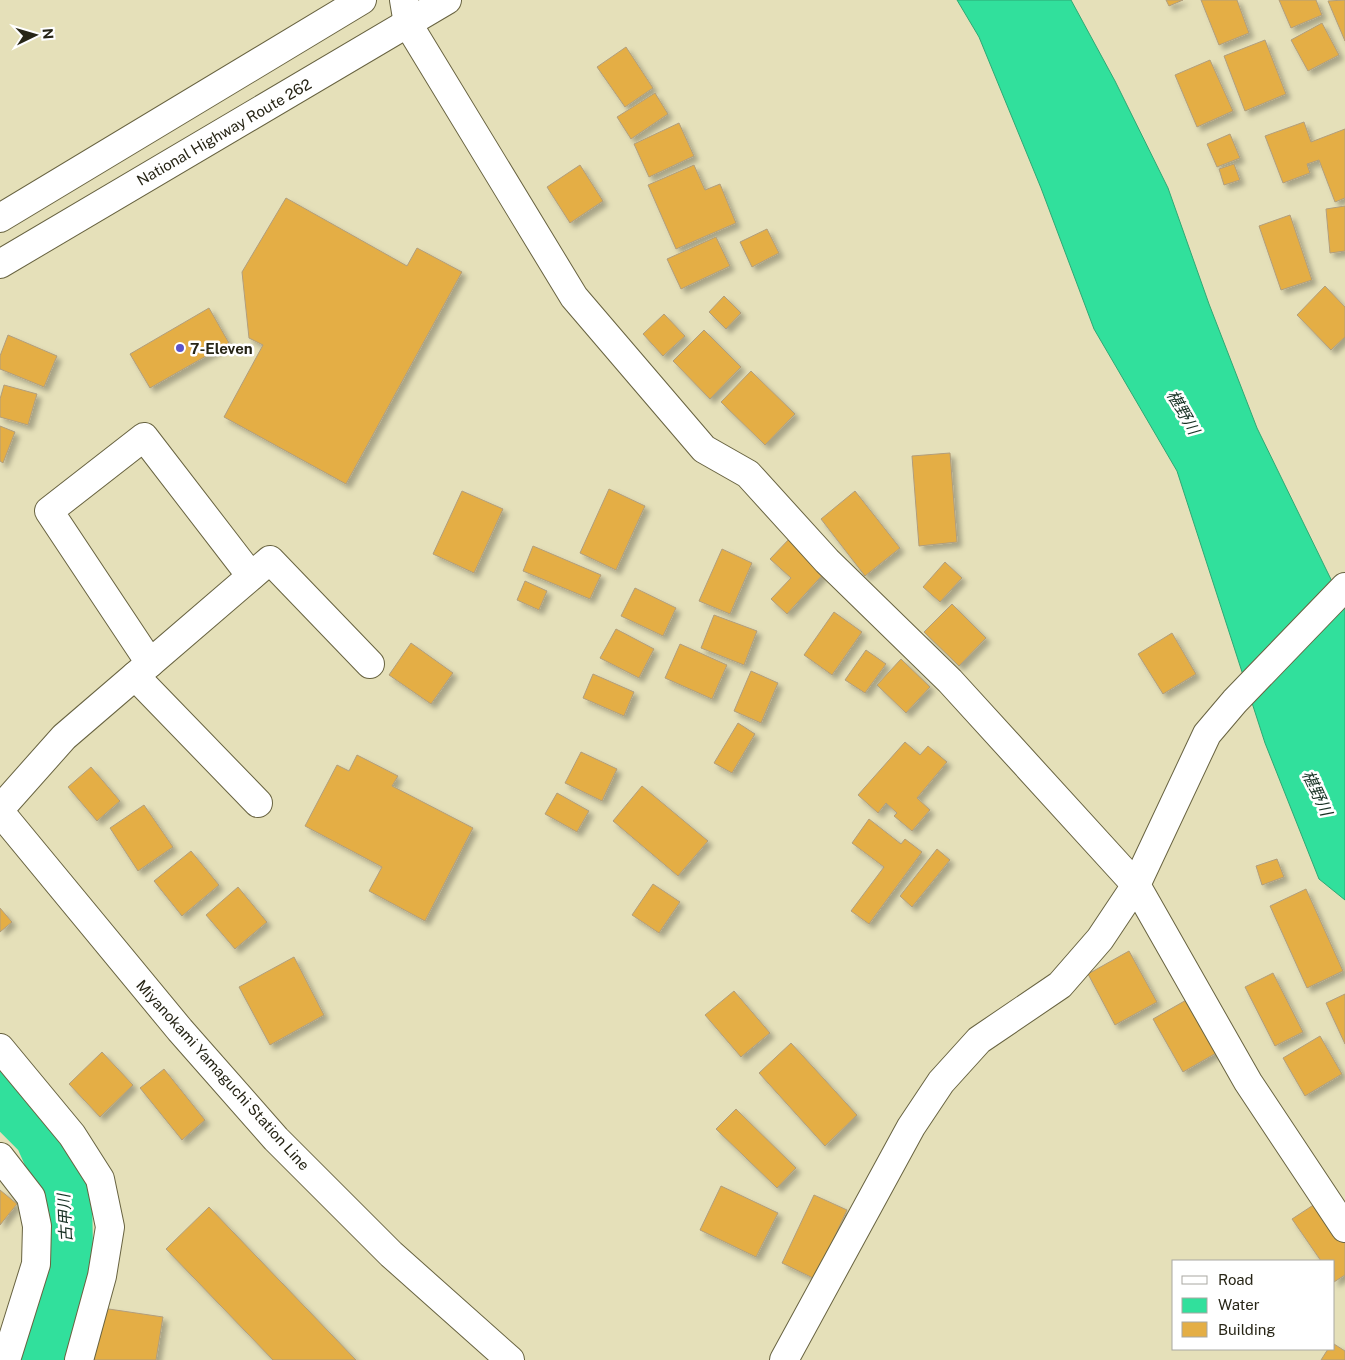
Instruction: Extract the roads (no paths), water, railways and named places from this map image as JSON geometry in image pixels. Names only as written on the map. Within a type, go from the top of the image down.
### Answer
[{"type":"main road","points":[[0,218],[362,0]]},
{"type":"main road","name":"National Highway Route 262","points":[[0,264],[406,12],[447,0]]},
{"type":"main road","points":[[406,12],[574,297],[704,449],[748,474],[827,561],[950,681],[1136,885],[1248,1082],[1345,1228]]},
{"type":"main road","points":[[251,576],[144,437],[49,512],[143,669],[258,803]]},
{"type":"main road","points":[[0,810],[64,737],[270,560],[370,664]]},
{"type":"main road","points":[[784,1360],[911,1127],[941,1082],[979,1040],[1060,985],[1100,939],[1136,885],[1207,734],[1235,701],[1345,586]]},
{"type":"main road","name":"Miyanokami Yamaguchi Station Line","points":[[0,810],[180,1030],[276,1139],[390,1254],[510,1360]]},
{"type":"main road","points":[[0,1048],[72,1135],[100,1179],[110,1226],[102,1276],[79,1360]]},
{"type":"main road","points":[[0,1157],[31,1196],[37,1226],[36,1264],[6,1360]]},
{"type":"water","name":"椹野川","points":[[957,0],[1071,0],[1115,81],[1168,188],[1209,304],[1257,428],[1345,608],[1345,900],[1319,879],[1265,743],[1177,471],[1094,329],[1041,188],[979,37]]},
{"type":"waterway","name":"古甲川","points":[[0,1095],[40,1135],[66,1194],[67,1252],[42,1360]]},
{"type":"place","name":"7-Eleven","points":[[180,348]]}]
